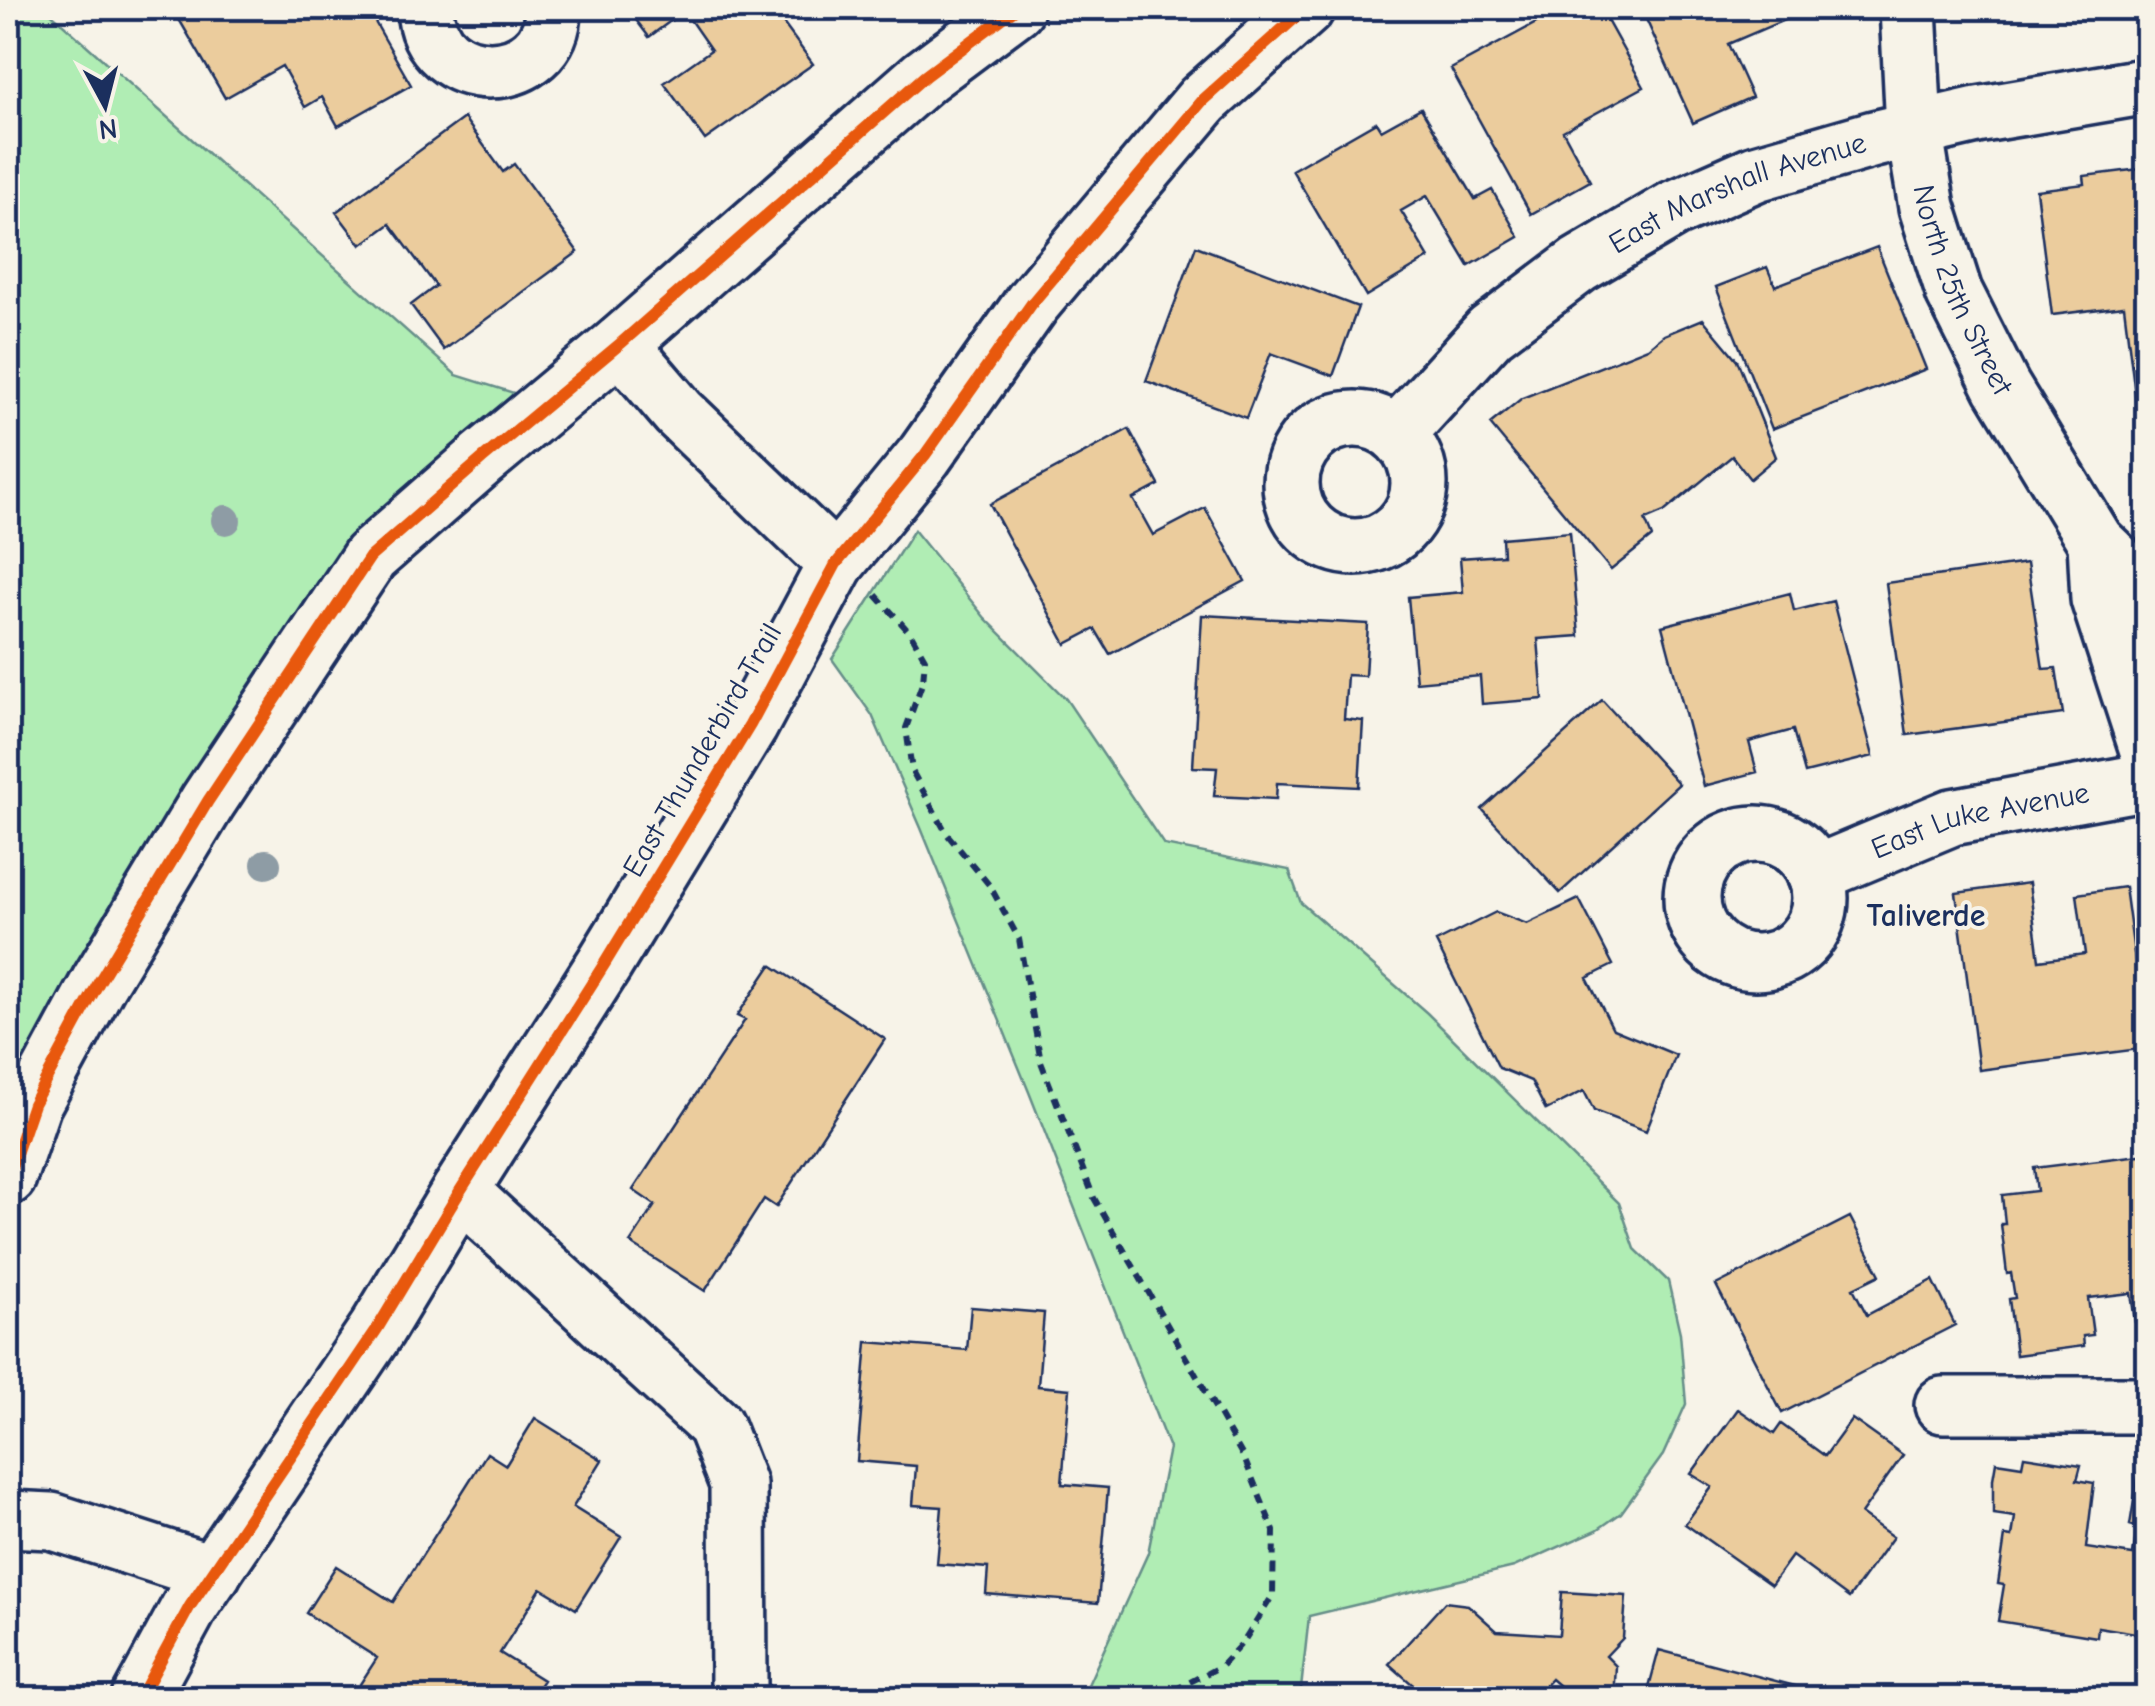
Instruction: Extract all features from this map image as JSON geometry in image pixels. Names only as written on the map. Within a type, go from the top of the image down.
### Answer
[{"type":"street","points":[[425,8],[430,32],[440,49],[475,70],[495,71],[515,66],[534,54],[546,37],[553,8]]},
{"type":"street","points":[[8,1177],[20,1100],[99,982],[208,801],[370,558],[925,76],[1016,8]]},
{"type":"street","name":"East Thunderbird Trail","points":[[140,1698],[190,1606],[377,1328],[605,963],[750,726],[836,564],[924,454],[1033,302],[1178,128],[1203,100],[1306,8]]},
{"type":"street","name":"North 25th Street","points":[[1907,9],[1914,128],[1928,207],[1954,292],[2002,387],[2096,542],[2140,584],[2148,600]]},
{"type":"street","name":"East Marshall Avenue","points":[[1397,434],[1490,332],[1579,265],[1674,209],[1756,174],[1914,128],[2148,86]]},
{"type":"street","points":[[620,344],[679,413],[836,564]]},
{"type":"street","name":"North 25th Street","points":[[2096,542],[2099,599],[2148,750]]},
{"type":"street","name":"East Luke Avenue","points":[[1815,874],[1952,817],[2148,781]]},
{"type":"street","points":[[460,1191],[714,1425],[738,1484],[738,1684]]},
{"type":"street","points":[[1943,1405],[2148,1405]]},
{"type":"street","points":[[8,1519],[50,1522],[213,1573]]},
{"type":"path","points":[[836,564],[868,586],[911,634],[925,659],[906,728],[912,771],[947,834],[990,886],[1019,939],[1041,1062],[1094,1198],[1244,1458],[1274,1531],[1273,1596],[1244,1641],[1221,1666],[1159,1698]]},
{"type":"green space","points":[[8,8],[45,8],[456,375],[514,393],[359,549],[261,680],[115,896],[33,1104],[8,1096]]},
{"type":"green space","points":[[914,530],[985,618],[1066,699],[1164,845],[1289,870],[1301,903],[1427,1013],[1619,1203],[1635,1249],[1668,1281],[1680,1333],[1686,1404],[1663,1455],[1621,1513],[1597,1530],[1514,1567],[1309,1616],[1300,1698],[1082,1698],[1148,1553],[1169,1448],[921,828],[872,715],[832,659]]},
{"type":"building","points":[[204,8],[344,8],[348,15],[367,8],[411,85],[338,126],[322,97],[305,107],[282,66],[225,98],[180,21]]},
{"type":"building","points":[[627,8],[772,8],[813,64],[705,140],[664,83],[711,50],[684,11],[649,37]]},
{"type":"building","points":[[1564,8],[1600,8],[1644,87],[1563,131],[1590,181],[1531,214],[1451,69]]},
{"type":"building","points":[[1641,8],[1812,8],[1728,44],[1752,97],[1693,123]]},
{"type":"building","points":[[1421,108],[1475,199],[1492,190],[1519,237],[1469,266],[1427,196],[1401,211],[1429,258],[1366,296],[1292,170],[1376,122],[1381,130]]},
{"type":"building","points":[[464,118],[503,172],[514,164],[578,252],[444,350],[411,305],[436,286],[390,224],[361,245],[336,212]]},
{"type":"building","points":[[2148,168],[2148,400],[2136,402],[2124,306],[2052,315],[2036,190],[2085,184],[2084,176]]},
{"type":"building","points":[[1196,246],[1358,307],[1333,376],[1271,353],[1246,418],[1146,381]]},
{"type":"building","points":[[1877,247],[1926,369],[1772,429],[1716,287],[1767,267],[1775,286]]},
{"type":"building","points":[[1703,319],[1737,360],[1776,457],[1750,479],[1732,456],[1664,512],[1645,520],[1652,537],[1611,570],[1490,424],[1522,398],[1648,348],[1664,335]]},
{"type":"building","points":[[1129,429],[1159,485],[1133,499],[1153,535],[1205,508],[1245,581],[1110,654],[1095,629],[1066,644],[990,504]]},
{"type":"building","points":[[1570,532],[1579,636],[1538,639],[1543,699],[1482,704],[1480,676],[1416,682],[1408,597],[1463,592],[1460,558],[1503,555],[1502,538]]},
{"type":"building","points":[[2027,563],[2043,669],[2056,668],[2063,714],[1907,735],[1886,583]]},
{"type":"building","points":[[1790,593],[1794,611],[1833,601],[1873,756],[1805,773],[1793,730],[1749,742],[1757,772],[1704,786],[1662,626]]},
{"type":"building","points":[[1202,615],[1368,624],[1365,676],[1347,675],[1344,719],[1363,721],[1359,787],[1277,783],[1276,799],[1214,796],[1217,768],[1193,767]]},
{"type":"building","points":[[1602,700],[1679,784],[1560,893],[1482,809]]},
{"type":"building","points":[[2029,883],[2039,960],[2085,954],[2077,894],[2125,887],[2147,1048],[1979,1070],[1956,893]]},
{"type":"building","points":[[1579,899],[1613,965],[1587,978],[1613,1029],[1676,1055],[1646,1131],[1594,1111],[1584,1091],[1546,1110],[1531,1081],[1499,1068],[1436,942],[1496,912],[1527,924]]},
{"type":"building","points":[[771,965],[885,1039],[776,1207],[764,1199],[705,1291],[630,1243],[655,1205],[633,1190],[745,1020],[737,1016]]},
{"type":"building","points":[[2148,1154],[2148,1321],[2135,1322],[2131,1293],[2088,1298],[2093,1335],[2083,1336],[2084,1346],[2016,1355],[2009,1299],[2015,1298],[2011,1273],[2007,1274],[2002,1195],[2037,1191],[2034,1168]]},
{"type":"building","points":[[1850,1217],[1880,1275],[1853,1288],[1867,1315],[1933,1280],[1955,1325],[1782,1413],[1716,1285]]},
{"type":"building","points":[[971,1307],[1044,1313],[1038,1386],[1070,1389],[1062,1484],[1108,1488],[1098,1603],[986,1594],[988,1568],[937,1564],[942,1507],[913,1505],[916,1466],[857,1461],[867,1342],[967,1350]]},
{"type":"building","points":[[1738,1409],[1774,1434],[1781,1424],[1825,1456],[1852,1419],[1903,1455],[1861,1514],[1893,1537],[1849,1598],[1792,1556],[1771,1585],[1685,1524],[1712,1487],[1691,1474]]},
{"type":"building","points":[[535,1418],[602,1460],[573,1507],[621,1537],[576,1609],[541,1588],[500,1653],[543,1680],[531,1698],[351,1698],[377,1658],[306,1613],[336,1566],[393,1602],[487,1453],[506,1465]]},
{"type":"building","points":[[2024,1456],[2081,1465],[2077,1480],[2094,1483],[2086,1548],[2133,1555],[2137,1527],[2130,1525],[2138,1476],[2148,1478],[2148,1635],[2098,1627],[2097,1637],[1998,1621],[2004,1585],[1998,1584],[2005,1536],[2012,1537],[2015,1517],[1993,1514],[1993,1479],[1996,1462],[2022,1466]]},
{"type":"building","points":[[1562,1592],[1626,1596],[1623,1638],[1606,1656],[1616,1666],[1614,1698],[1564,1698],[1565,1691],[1551,1679],[1537,1694],[1516,1693],[1511,1698],[1428,1698],[1389,1664],[1445,1602],[1468,1605],[1497,1631],[1559,1635]]},
{"type":"building","points":[[1659,1650],[1829,1695],[1829,1698],[1646,1698]]},
{"type":"cycle path","points":[[8,1177],[33,1104],[99,982],[208,801],[370,557],[925,76],[1016,8]]},
{"type":"cycle path","points":[[140,1698],[190,1606],[377,1329],[605,963],[750,725],[836,564],[925,455],[1033,302],[1203,100],[1306,8]]},
{"type":"district","name":"Taliverde","points":[[1926,915]]}]
